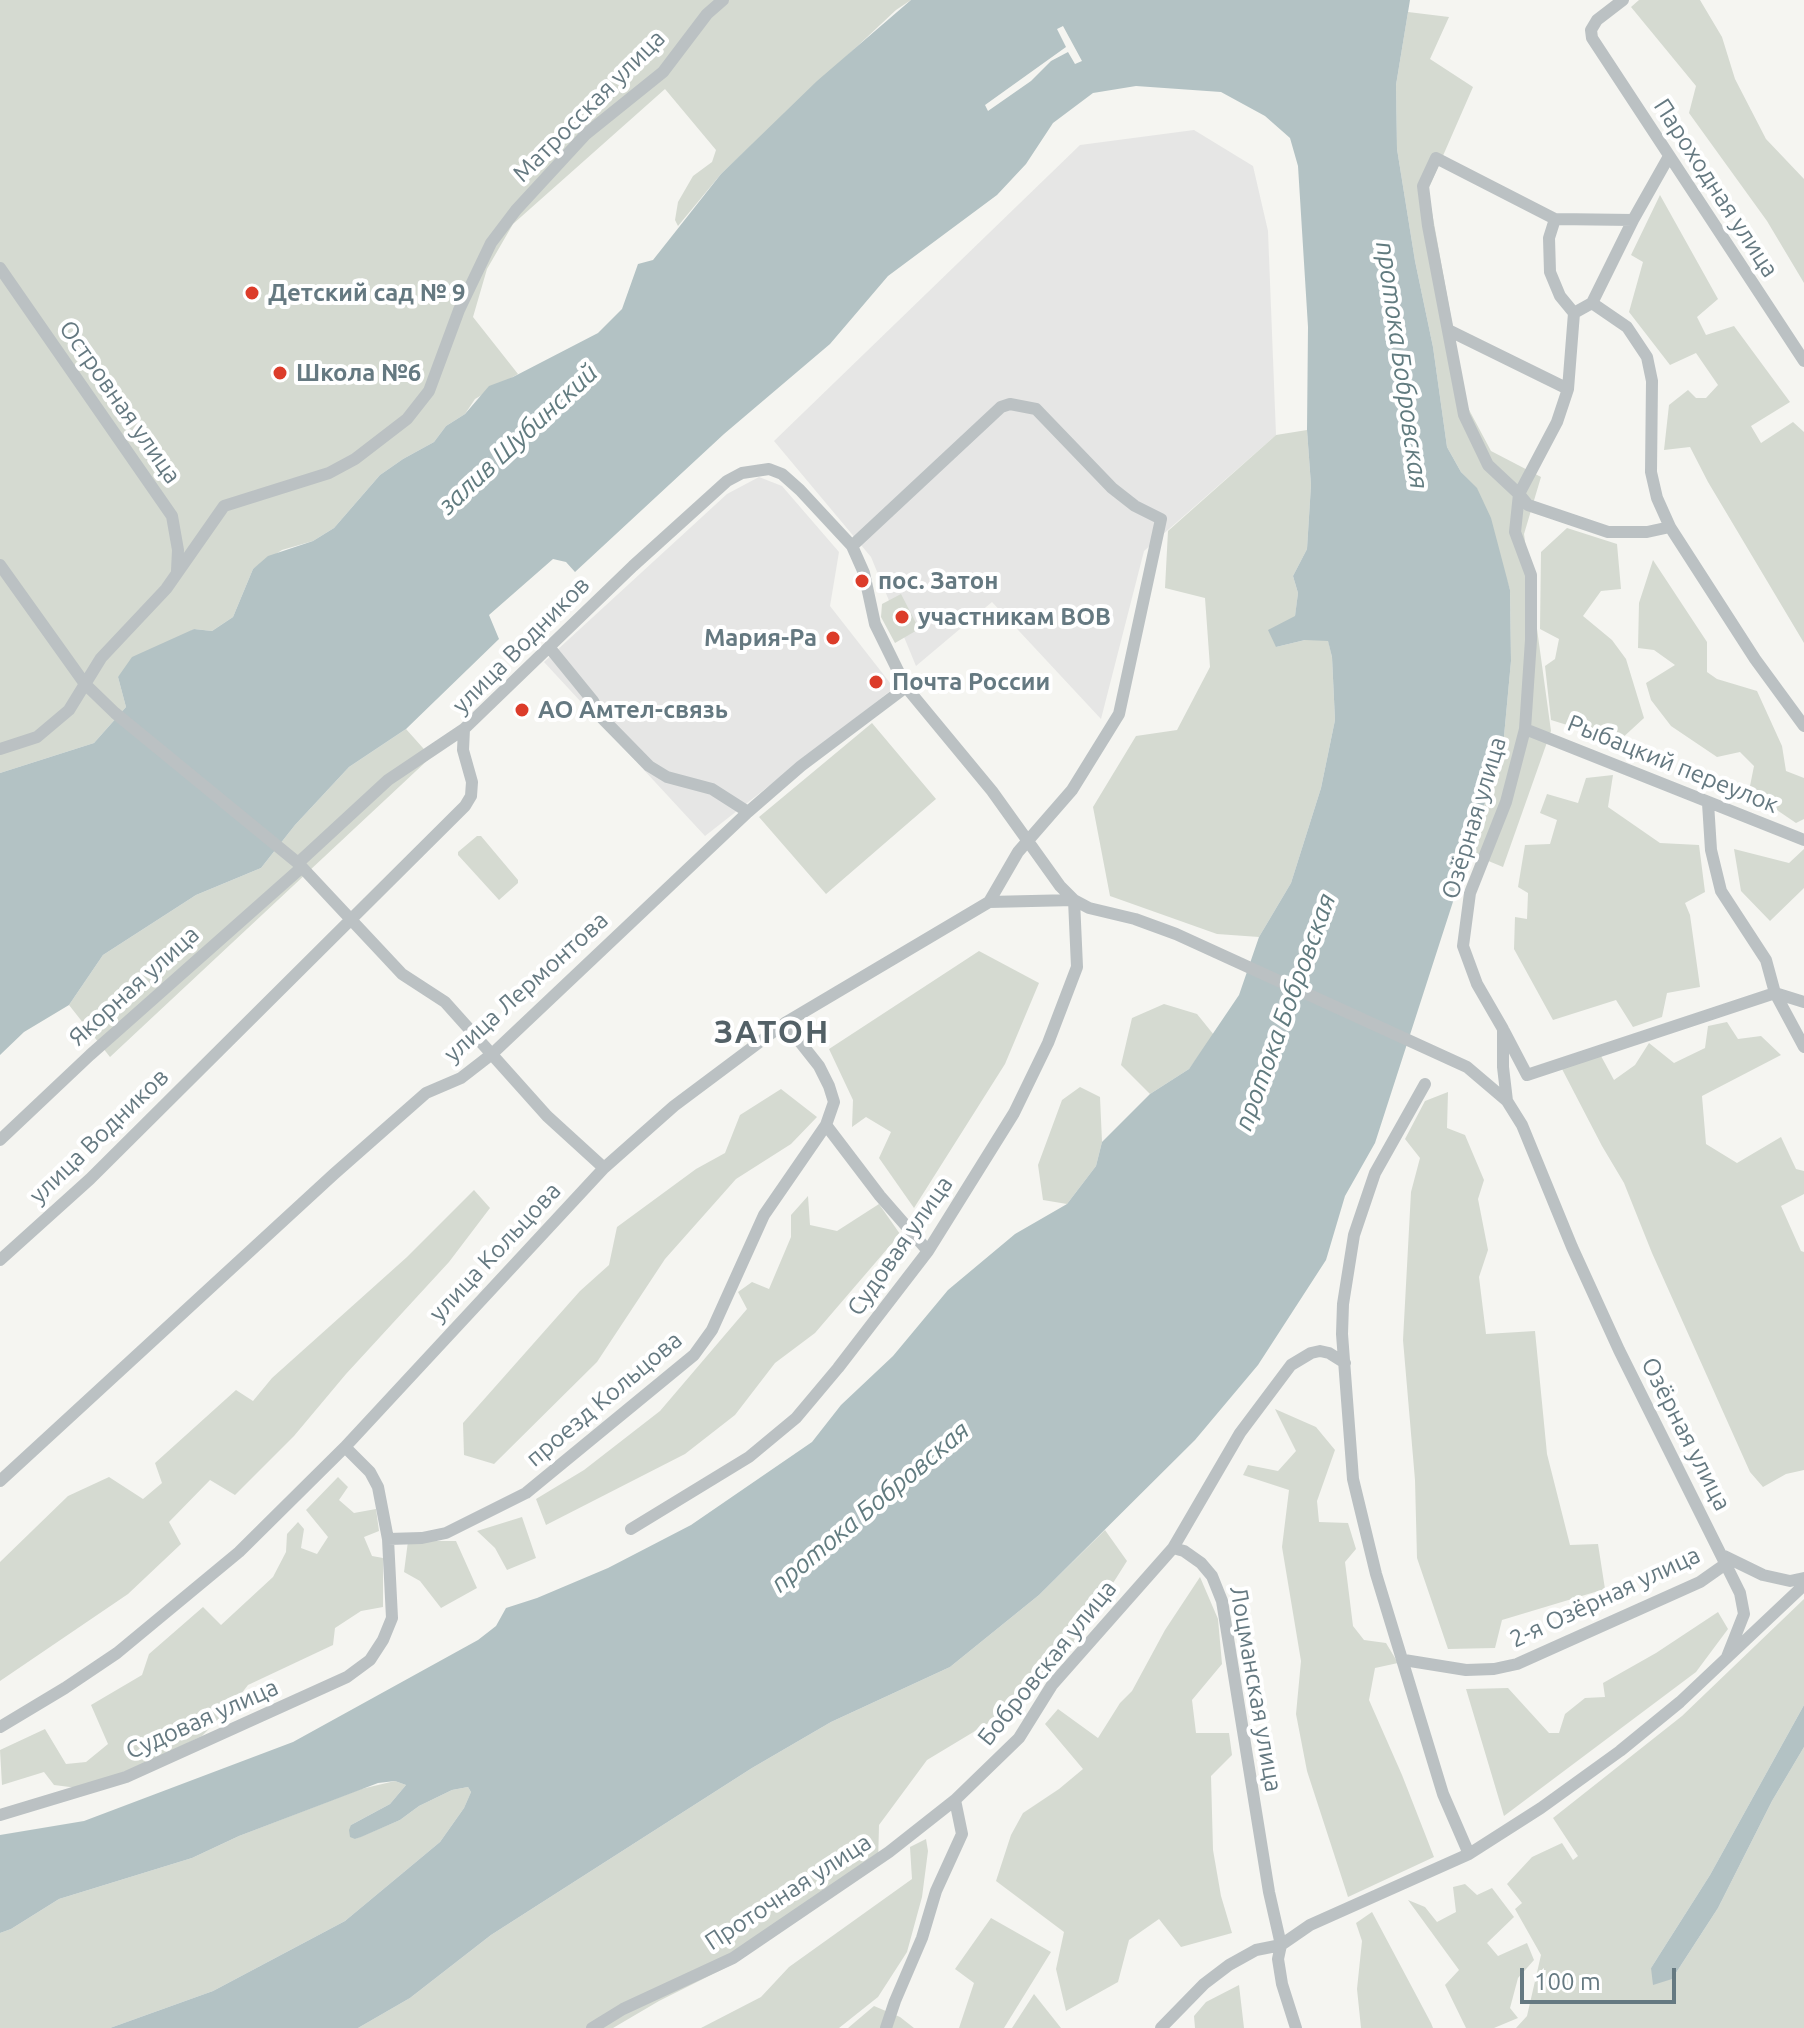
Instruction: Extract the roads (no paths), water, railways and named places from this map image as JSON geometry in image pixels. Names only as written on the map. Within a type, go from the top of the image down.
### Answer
[{"type":"street","name":"Матросская улица","points":[[0,749],[37,737],[69,710],[101,658],[157,599],[224,506],[329,473],[355,459],[413,412],[429,391],[444,346],[491,243],[516,210],[586,134],[663,72],[707,14],[723,0]]},
{"type":"street","name":"Пароходная улица","points":[[1623,0],[1597,20],[1591,30],[1592,38],[1804,361]]},
{"type":"street","points":[[1633,220],[1555,219],[1436,158],[1423,186],[1464,415],[1488,465],[1528,505],[1608,532],[1647,532],[1670,527]]},
{"type":"street","points":[[1555,219],[1549,238],[1550,272],[1560,296],[1574,313],[1592,303],[1668,158]]},
{"type":"street","name":"Островная улица","points":[[0,268],[172,516],[178,550],[177,571]]},
{"type":"street","points":[[1592,303],[1627,327],[1647,357],[1652,381],[1651,472],[1657,498],[1670,527],[1755,659],[1804,726]]},
{"type":"street","name":"Озёрная улица","points":[[1507,1101],[1503,1029],[1467,964],[1463,946],[1470,893],[1506,802],[1525,729],[1531,640],[1531,575],[1515,532],[1519,494],[1557,422],[1568,389],[1574,313]]},
{"type":"street","points":[[1448,330],[1568,389]]},
{"type":"street","points":[[989,902],[1028,839],[1072,790],[1119,714],[1161,519],[1135,506],[1112,488],[1036,409],[1010,404],[1001,407],[852,546],[860,559],[875,624],[906,687],[992,791],[1028,839],[1060,886],[1074,900]]},
{"type":"street","name":"улица Водников","points":[[0,1260],[90,1179],[465,806],[471,796],[472,782],[463,750],[464,729],[645,555],[727,481],[742,473],[769,469],[782,474],[852,546]]},
{"type":"street","points":[[0,565],[85,684],[115,713],[299,866],[402,974],[445,1002],[547,1116],[604,1168]]},
{"type":"street","points":[[549,647],[593,701],[602,718],[649,766],[667,777],[712,789],[748,812]]},
{"type":"street","name":"улица Лермонтова","points":[[0,1481],[426,1093],[461,1078],[492,1054],[748,812],[801,766],[906,687]]},
{"type":"street","name":"Якорная улица","points":[[0,1140],[299,866],[388,780],[464,729]]},
{"type":"street","name":"Рыбацкий переулок","points":[[1525,729],[1804,840]]},
{"type":"street","points":[[1708,803],[1711,850],[1721,891],[1766,960],[1775,993],[1804,1047]]},
{"type":"street","name":"Озёрная улица","points":[[1074,900],[1089,908],[1135,919],[1176,934],[1442,1055],[1467,1067],[1507,1101],[1522,1125],[1607,1326],[1740,1593],[1744,1614],[1727,1657]]},
{"type":"street","name":"улица Кольцова","points":[[0,1727],[65,1688],[129,1643],[239,1552],[345,1447],[604,1168],[674,1106],[785,1023],[989,902],[1074,900]]},
{"type":"street","name":"Судовая улица","points":[[631,1529],[749,1457],[796,1418],[928,1251],[1014,1113],[1048,1043],[1077,967],[1074,900]]},
{"type":"street","points":[[1503,1029],[1527,1075],[1775,993],[1804,1002]]},
{"type":"street","name":"проезд Кольцова","points":[[388,1539],[422,1538],[446,1533],[526,1493],[694,1355],[712,1330],[764,1215],[826,1125],[834,1102],[819,1066],[785,1023]]},
{"type":"street","points":[[1425,1084],[1375,1173],[1354,1235],[1343,1304],[1345,1363],[1353,1479],[1376,1574],[1443,1794],[1469,1854]]},
{"type":"street","points":[[826,1125],[880,1196],[928,1251]]},
{"type":"street","points":[[1173,1548],[1240,1433],[1291,1365],[1320,1351],[1345,1363]]},
{"type":"street","points":[[345,1447],[370,1472],[378,1487],[388,1539]]},
{"type":"street","name":"Судовая улица","points":[[0,1815],[126,1777],[347,1677],[370,1660],[392,1618],[388,1539]]},
{"type":"street","name":"Бобровская улица","points":[[955,1800],[1019,1738],[1052,1685],[1173,1548]]},
{"type":"street","name":"Лоцманская улица","points":[[1173,1548],[1184,1551],[1201,1563],[1212,1576],[1222,1601],[1269,1892],[1281,1945],[1278,1959],[1282,1984],[1296,2028]]},
{"type":"street","points":[[1725,1559],[1763,1575],[1790,1581],[1804,1578]]},
{"type":"street","name":"2-я Озёрная улица","points":[[1404,1660],[1466,1670],[1517,1664],[1700,1582],[1725,1559]]},
{"type":"street","points":[[1161,2028],[1204,1984],[1229,1965],[1256,1950],[1281,1945],[1310,1925],[1469,1854],[1541,1808],[1620,1751],[1680,1702],[1804,1585]]},
{"type":"street","points":[[886,2028],[922,1938],[936,1891],[962,1834],[955,1800]]},
{"type":"street","name":"Проточная улица","points":[[592,2028],[623,2009],[733,1958],[889,1852],[955,1800]]},
{"type":"water","points":[[911,0],[1410,0],[1396,85],[1397,149],[1433,347],[1447,447],[1461,472],[1477,488],[1491,518],[1510,590],[1511,661],[1503,747],[1375,1143],[1345,1196],[1326,1260],[1258,1365],[1195,1440],[1039,1595],[950,1667],[831,1722],[752,1768],[491,1935],[410,1998],[358,2028],[110,2028],[213,1991],[345,1921],[440,1842],[464,1808],[471,1792],[468,1787],[452,1790],[419,1806],[400,1820],[361,1837],[350,1837],[351,1825],[390,1804],[406,1785],[395,1781],[378,1783],[239,1836],[192,1858],[59,1899],[0,1933],[0,1835],[84,1821],[293,1742],[478,1640],[496,1626],[506,1608],[608,1568],[691,1525],[812,1442],[841,1405],[893,1356],[948,1290],[1015,1234],[1067,1204],[1096,1166],[1102,1142],[1150,1094],[1189,1069],[1239,995],[1259,937],[1291,883],[1321,788],[1335,720],[1332,657],[1328,641],[1305,640],[1276,647],[1268,630],[1295,616],[1298,593],[1293,576],[1307,549],[1311,485],[1307,430],[1308,327],[1298,166],[1290,138],[1265,116],[1221,92],[1136,86],[1093,93],[1053,123],[1026,164],[997,195],[888,276],[830,344],[724,434],[575,572],[566,562],[553,559],[489,615],[499,639],[406,729],[349,767],[295,825],[261,868],[196,895],[103,955],[69,1005],[24,1032],[0,1055],[0,773],[94,743],[126,707],[118,677],[132,657],[194,629],[212,631],[233,617],[253,569],[268,556],[313,541],[334,528],[380,475],[434,442],[446,426],[465,414],[489,386],[513,377],[598,333],[622,309],[638,264],[653,260],[721,174],[817,81]]},
{"type":"water","points":[[1804,1705],[1804,1747],[1772,1801],[1718,1908],[1672,1979],[1653,1985],[1651,1968],[1710,1875]]},
{"type":"place","name":"Детский сад № 9","points":[[252,293]]},
{"type":"place","name":"Школа №6","points":[[280,373]]},
{"type":"place","name":"пос. Затон","points":[[862,581]]},
{"type":"place","name":"участникам ВОВ","points":[[902,617]]},
{"type":"place","name":"Мария-Ра","points":[[833,638]]},
{"type":"place","name":"Почта России","points":[[876,682]]},
{"type":"place","name":"АО Амтел-связь","points":[[522,710]]},
{"type":"district","name":"ЗАТОН","points":[[772,1032]]},
{"type":"water label","name":"протока Бобровская","points":[[1402,365]]},
{"type":"water label","name":"залив Шубинский","points":[[518,439]]},
{"type":"water label","name":"протока Бобровская","points":[[1285,1012]]},
{"type":"water label","name":"протока Бобровская","points":[[870,1507]]}]
